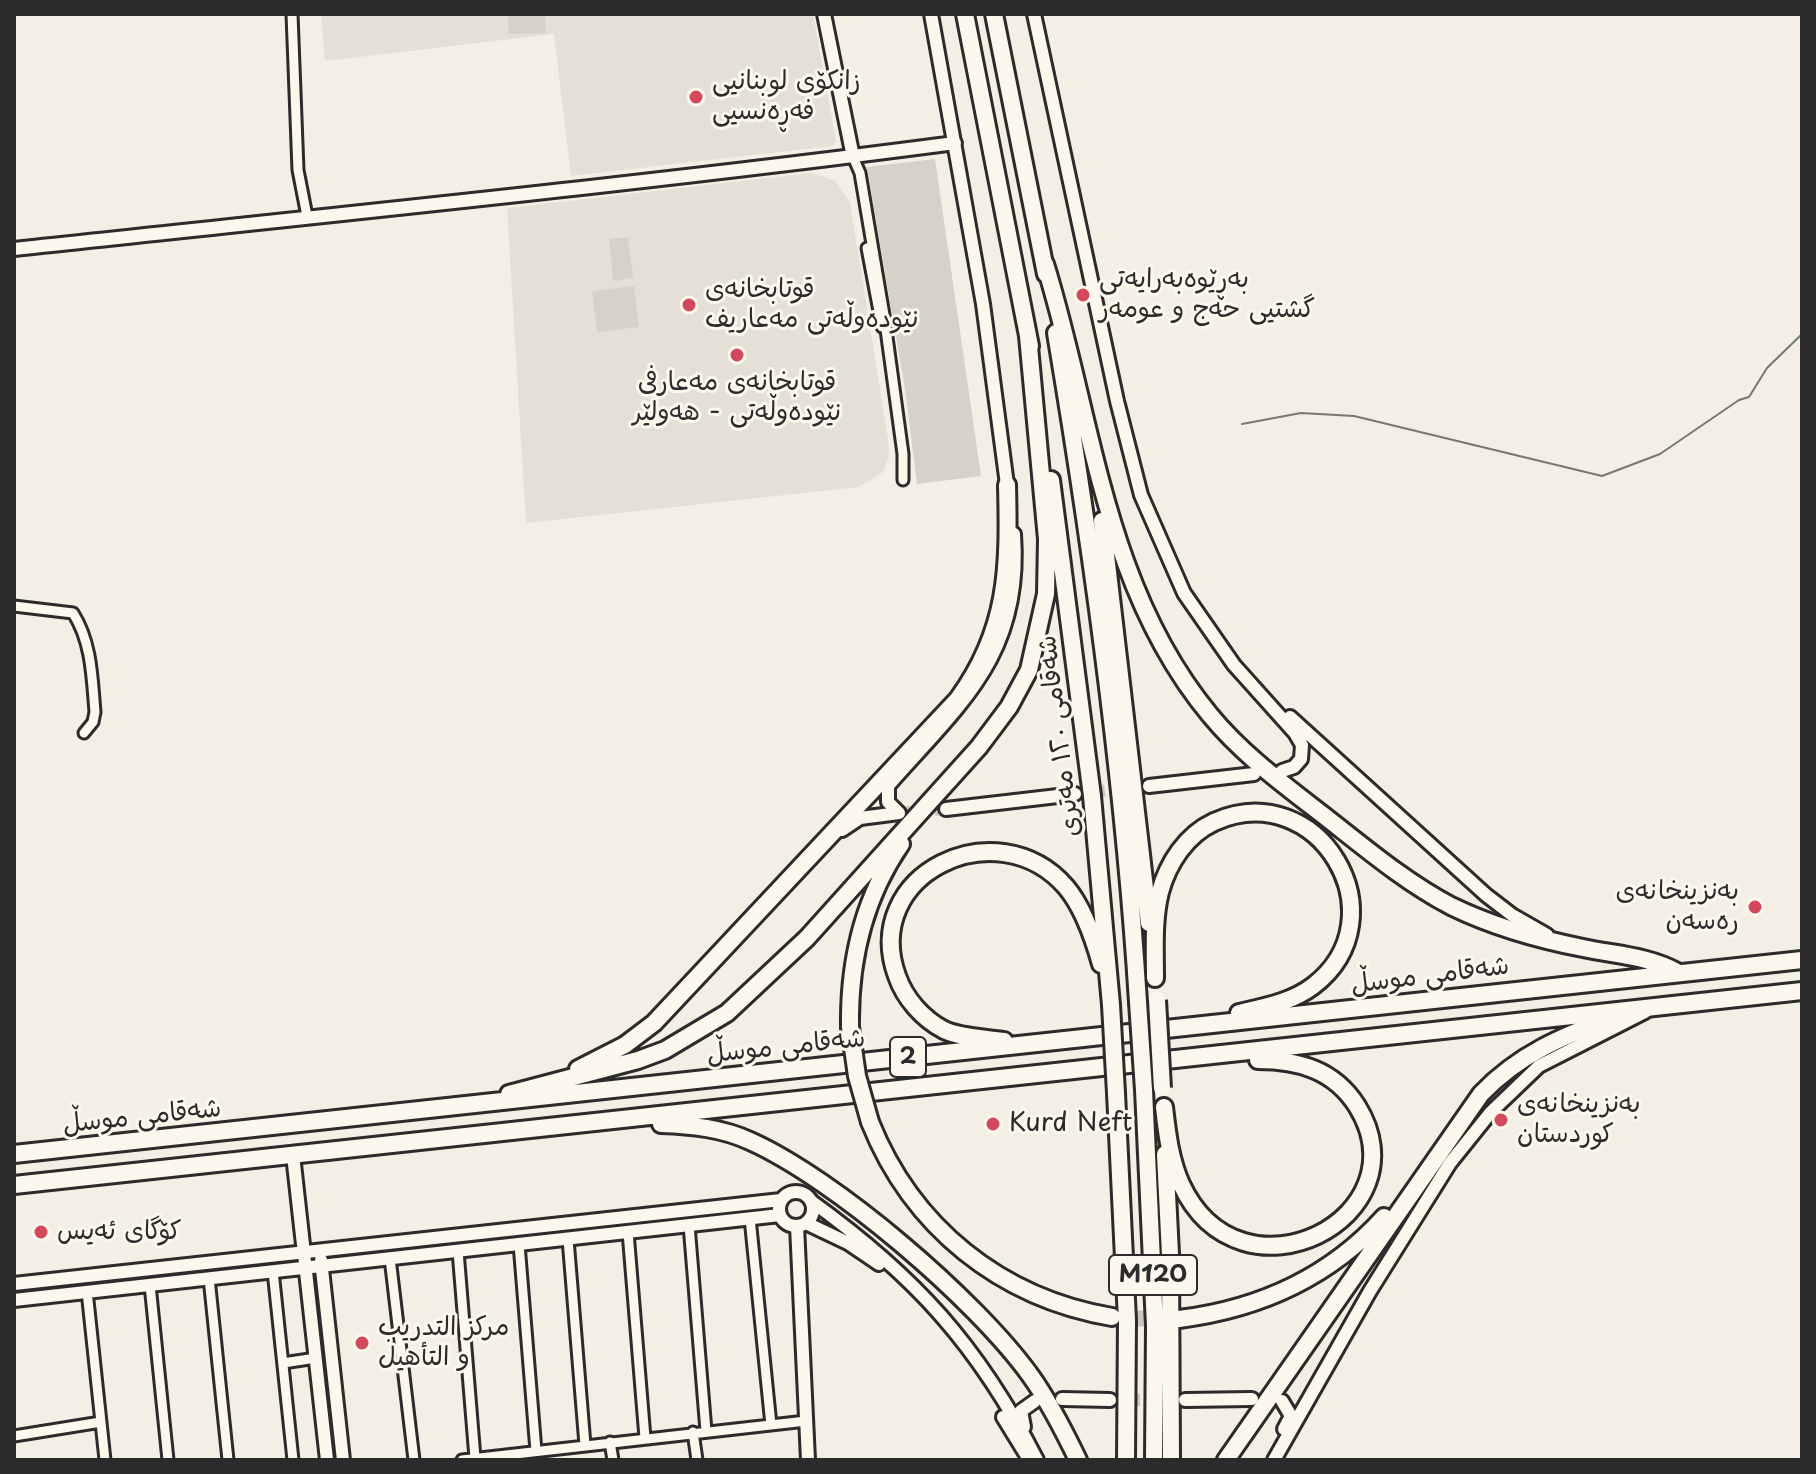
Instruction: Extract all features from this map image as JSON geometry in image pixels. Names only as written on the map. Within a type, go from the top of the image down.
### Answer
[{"type":"highway","name":"شەقامی ١٢٠ مەتری","points":[[965,14],[1028,336],[1078,683],[1111,1005],[1127,1320],[1126,1460]]},
{"type":"highway","name":"شەقامی ١٢٠ مەتری","points":[[994,14],[1045,264],[1097,607],[1122,809],[1144,1090],[1154,1311],[1154,1460]]},
{"type":"highway","points":[[1045,264],[1114,535],[1138,601],[1181,676],[1223,730],[1286,787],[1426,892],[1514,933],[1649,960],[1677,972]]},
{"type":"highway","points":[[530,1087],[638,1060],[676,1044],[727,1013],[786,960],[979,747],[1020,688],[1043,619],[1047,539],[1028,336]]},
{"type":"highway","points":[[1087,423],[1115,620],[1155,978],[1162,1088],[1170,1151],[1185,1192],[1203,1216],[1242,1242],[1270,1247],[1311,1240],[1346,1215],[1363,1187],[1370,1160],[1365,1122],[1347,1094],[1324,1073],[1282,1060],[1180,1059]]},
{"type":"highway","points":[[489,1104],[606,1057],[654,1023],[951,708],[982,661],[1000,614],[1008,574],[1007,485]]},
{"type":"highway","points":[[958,770],[894,855],[873,894],[856,950],[850,1027],[857,1076],[870,1122],[903,1186],[933,1223],[965,1253],[997,1276],[1035,1296],[1067,1308],[1112,1317]]},
{"type":"highway","points":[[1155,978],[1156,914],[1161,889],[1176,855],[1196,834],[1225,818],[1243,813],[1278,816],[1312,831],[1335,856],[1347,883],[1351,913],[1344,948],[1326,974],[1289,999],[1176,1029]]},
{"type":"highway","points":[[1028,1044],[945,1030],[915,1007],[900,984],[893,951],[898,915],[918,880],[947,859],[974,851],[1007,853],[1055,876],[1072,896],[1087,925],[1111,1005]]},
{"type":"highway","name":"شەقامی موسڵ","points":[[14,1154],[1802,960]]},
{"type":"highway","name":"شەقامی موسڵ","points":[[14,1185],[1802,991]]},
{"type":"highway","points":[[1226,1460],[1438,1151],[1481,1094],[1523,1056],[1565,1035],[1636,1009]]},
{"type":"highway","points":[[1164,1107],[1170,1254],[1171,1460]]},
{"type":"highway","points":[[551,1128],[692,1126],[749,1140],[794,1165],[859,1211],[979,1314],[1032,1376],[1078,1460]]},
{"type":"highway","points":[[1179,1319],[1224,1313],[1265,1300],[1331,1265],[1374,1228],[1438,1151]]},
{"type":"street","points":[[292,14],[298,170],[307,216]]},
{"type":"street","points":[[824,14],[852,159],[860,173],[903,454],[903,480]]},
{"type":"street","points":[[809,860],[852,821],[899,813],[888,802],[888,786],[968,698],[988,666],[1007,616],[1015,555],[990,349],[931,14]]},
{"type":"street","points":[[1034,14],[1119,412],[1141,495],[1184,593],[1221,649],[1300,740],[1301,759],[1297,765],[1282,771]]},
{"type":"street","points":[[14,249],[852,159],[955,143]]},
{"type":"street","points":[[14,606],[73,613],[78,621],[89,653],[95,712],[93,722],[84,733]]},
{"type":"street","points":[[1247,679],[1486,895],[1529,926],[1587,949]]},
{"type":"street","points":[[1149,786],[1254,774]]},
{"type":"street","points":[[946,809],[1075,794]]},
{"type":"street","points":[[1274,1460],[1315,1386],[1450,1163],[1503,1098],[1539,1066],[1656,1006]]},
{"type":"street","points":[[293,1155],[327,1460]]},
{"type":"street","points":[[14,1284],[781,1200],[796,1192],[891,1264],[938,1309],[967,1345],[1025,1437]]},
{"type":"street","points":[[781,1200],[780,1215],[786,1223],[801,1224],[865,1254],[922,1302],[960,1347],[1030,1460]]},
{"type":"street","points":[[801,1224],[812,1215],[811,1201]]},
{"type":"street","points":[[14,1300],[780,1215]]},
{"type":"street","points":[[750,1218],[771,1425]]},
{"type":"street","points":[[801,1224],[808,1460]]},
{"type":"street","points":[[689,1225],[706,1431]]},
{"type":"street","points":[[536,1227],[537,1242]]},
{"type":"street","points":[[628,1232],[645,1438]]},
{"type":"street","points":[[568,1239],[585,1445]]},
{"type":"street","points":[[519,1244],[536,1451]]},
{"type":"street","points":[[320,1250],[343,1460]]},
{"type":"street","points":[[458,1251],[475,1458]]},
{"type":"street","points":[[390,1258],[414,1460]]},
{"type":"street","points":[[273,1271],[293,1460]]},
{"type":"street","points":[[120,1272],[122,1288]]},
{"type":"street","points":[[209,1278],[228,1460]]},
{"type":"street","points":[[150,1285],[168,1460]]},
{"type":"street","points":[[87,1291],[105,1460]]},
{"type":"street","points":[[283,1363],[316,1358]]},
{"type":"street","points":[[1266,1460],[1290,1419],[1280,1400],[1306,1394],[1315,1386]]},
{"type":"street","points":[[1062,1399],[1110,1400]]},
{"type":"street","points":[[1185,1400],[1252,1399]]},
{"type":"street","points":[[1030,1460],[1020,1413],[1035,1401]]},
{"type":"street","points":[[462,1460],[502,1458],[585,1445],[806,1421]]},
{"type":"street","points":[[14,1436],[101,1422]]},
{"type":"street","points":[[693,1432],[697,1460]]},
{"type":"street","points":[[610,1442],[613,1460]]},
{"type":"shaded area","name":"زانکۆی لوبنانیی فەڕەنسیی","points":[[321,14],[813,14],[836,141],[832,146],[571,176],[554,34],[325,61]]},
{"type":"shaded area","points":[[508,14],[545,14],[546,33],[509,34]]},
{"type":"shaded area","points":[[935,159],[981,476],[917,484],[905,389],[867,167]]},
{"type":"shaded area","name":"قوتابخانەی نێودەوڵەتی مەعاریف","points":[[811,173],[836,181],[850,203],[888,439],[889,457],[883,472],[859,487],[526,523],[507,208]]},
{"type":"shaded area","points":[[628,237],[633,278],[613,281],[609,239]]},
{"type":"shaded area","points":[[634,286],[639,327],[597,332],[592,291]]},
{"type":"waterway","points":[[1802,281],[1802,309]]},
{"type":"waterway","points":[[1242,424],[1301,413],[1354,416],[1602,476],[1660,454],[1739,400],[1749,397],[1767,368],[1802,334]]},
{"type":"tunnel","points":[[1075,794],[1125,788]]},
{"type":"tunnel","points":[[899,813],[946,809]]},
{"type":"tunnel","points":[[1113,1317],[1166,1320]]},
{"type":"tunnel","points":[[1110,1400],[1163,1400]]},
{"type":"place","name":"زانکۆی لوبنانیی فەڕەنسیی","points":[[696,97]]},
{"type":"place","name":"بەڕێوەبەرایەتی گشتیی حەج و عومەر","points":[[1083,295]]},
{"type":"place","name":"قوتابخانەی نێودەوڵەتی مەعاریف","points":[[689,305]]},
{"type":"place","name":"قوتابخانەی مەعارفی نێودەوڵەتی - هەولێر","points":[[737,355]]},
{"type":"place","name":"بەنزینخانەی رەسەن","points":[[1755,907]]},
{"type":"place","name":"بەنزینخانەی کوردستان","points":[[1501,1120]]},
{"type":"place","name":"Kurd Neft","points":[[993,1124]]},
{"type":"place","name":"کۆگای ئەیس","points":[[41,1232]]},
{"type":"place","name":"مركز التدريب و التأهيل","points":[[362,1343]]}]
